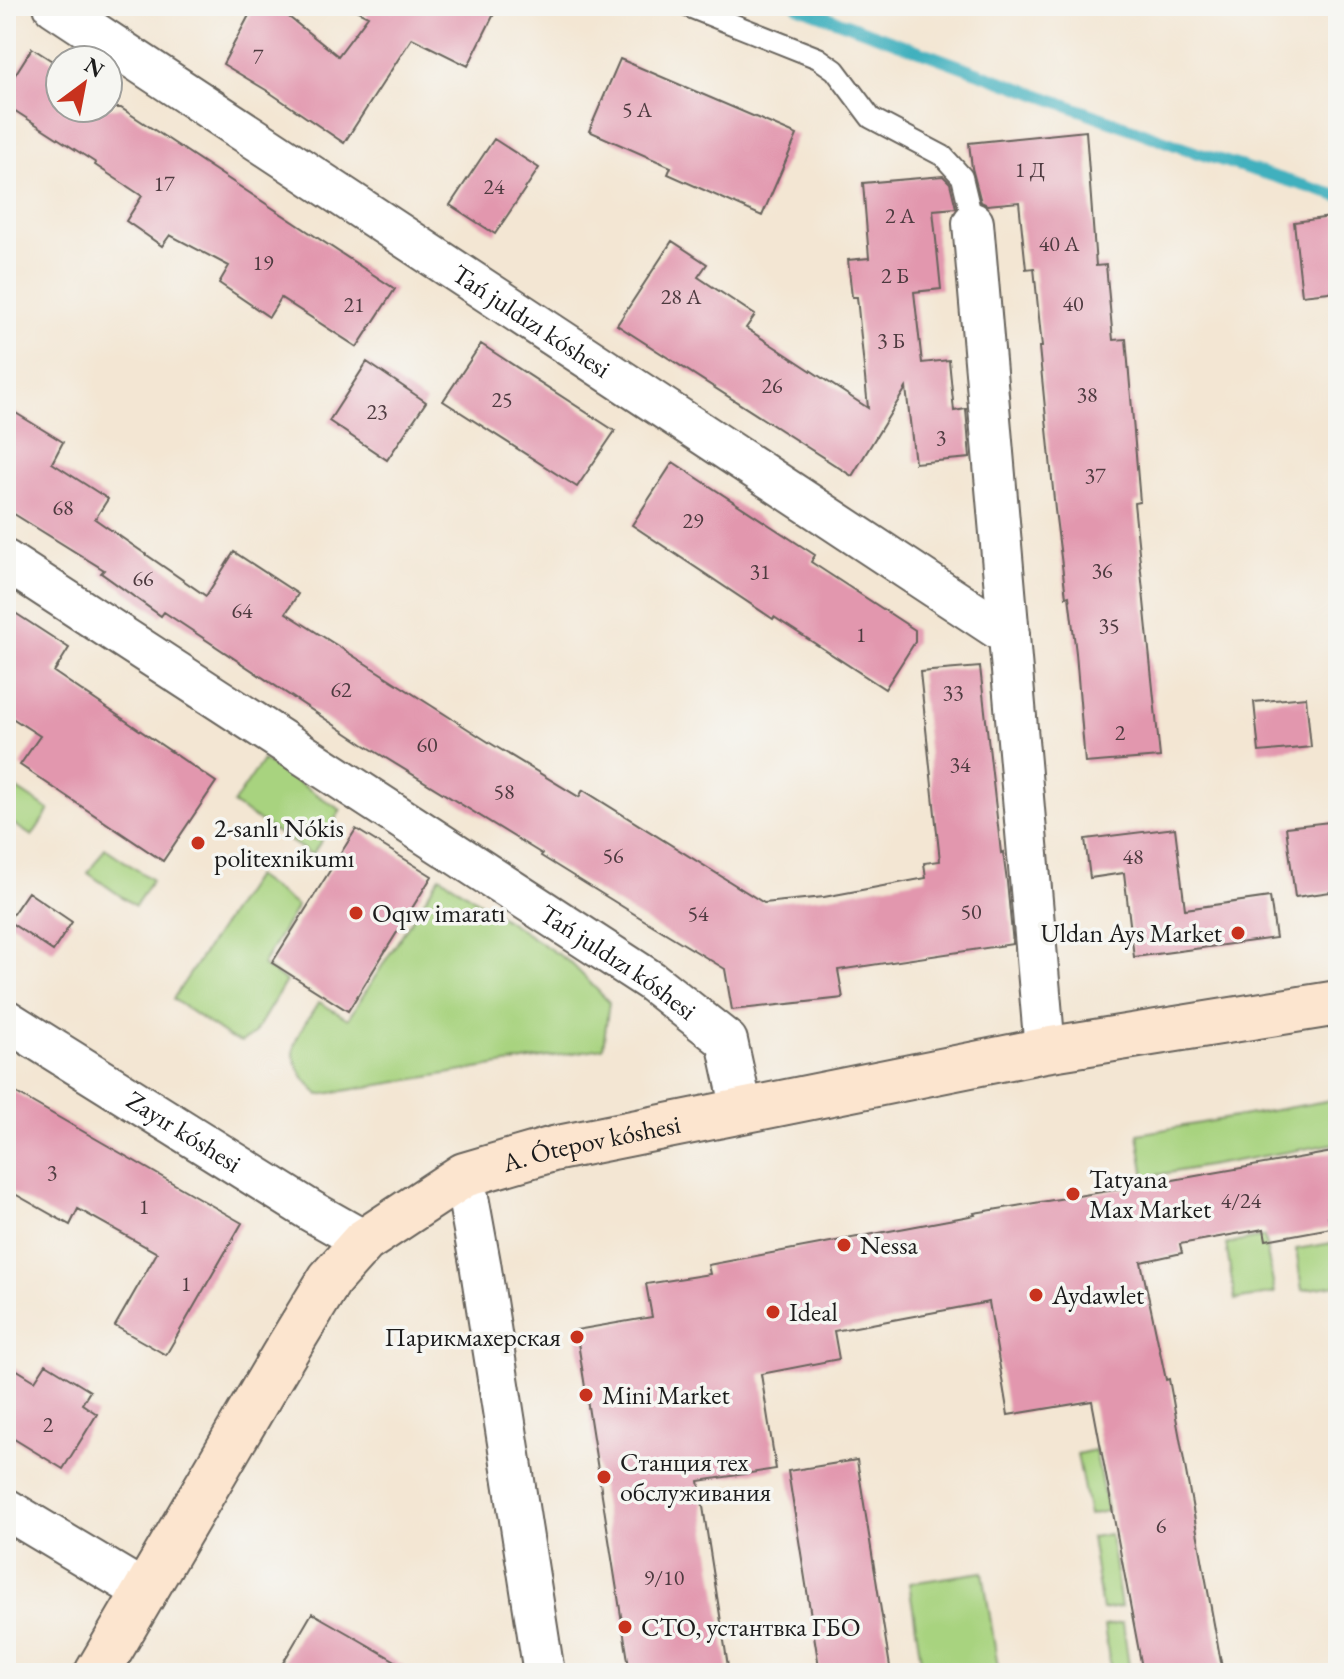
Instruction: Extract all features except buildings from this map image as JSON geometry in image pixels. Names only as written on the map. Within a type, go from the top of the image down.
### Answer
[{"type":"main road","name":"A. Ótepov kóshesi","points":[[97,1673],[330,1279],[364,1241],[464,1175],[553,1149],[1045,1050],[1338,1003]]},
{"type":"street","name":"Tań juldızı kóshesi","points":[[54,6],[1009,636]]},
{"type":"street","points":[[973,223],[1045,1050]]},
{"type":"street","name":"Tań juldızı kóshesi","points":[[6,561],[651,981],[727,1041],[742,1110]]},
{"type":"street","name":"Zayır kóshesi","points":[[6,1020],[364,1241]]},
{"type":"street","points":[[464,1175],[544,1673]]},
{"type":"street","points":[[6,1509],[145,1592]]},
{"type":"lane","points":[[687,6],[818,58],[835,70],[871,118],[943,156],[962,177],[973,223]]},
{"type":"green space","points":[[263,760],[341,810],[312,855],[233,804]]},
{"type":"green space","points":[[6,782],[49,810],[32,836],[6,819]]},
{"type":"green space","points":[[105,848],[152,880],[135,906],[88,873]]},
{"type":"green space","points":[[255,876],[297,906],[262,965],[286,981],[254,1034],[241,1042],[230,1038],[173,999]]},
{"type":"green space","points":[[440,876],[571,963],[609,1002],[603,1048],[319,1095],[294,1059],[296,1040],[302,1029],[319,1002],[348,1019]]},
{"type":"green space","points":[[1338,1099],[1338,1143],[1145,1177],[1138,1134]]},
{"type":"green space","points":[[1264,1237],[1275,1293],[1235,1300],[1226,1244]]},
{"type":"green space","points":[[1338,1242],[1338,1285],[1302,1290],[1296,1249]]},
{"type":"green space","points":[[1095,1450],[1107,1511],[1089,1515],[1077,1454]]},
{"type":"green space","points":[[1110,1534],[1121,1607],[1102,1610],[1091,1537]]},
{"type":"green space","points":[[983,1572],[999,1673],[923,1673],[909,1583]]},
{"type":"green space","points":[[1123,1623],[1130,1673],[1111,1673],[1104,1626]]},
{"type":"waterway","points":[[797,6],[1197,153],[1338,196]]},
{"type":"place","name":"2-sanlı Nókis politexnikumı","points":[[198,843]]},
{"type":"place","name":"Oqıw imaratı","points":[[356,913]]},
{"type":"place","name":"Uldan Ays Market","points":[[1238,933]]},
{"type":"place","name":"Tatyana Max Market","points":[[1073,1194]]},
{"type":"place","name":"Nessa","points":[[844,1245]]},
{"type":"place","name":"Aydawlet","points":[[1036,1295]]},
{"type":"place","name":"Ideal","points":[[773,1312]]},
{"type":"place","name":"Парикмахерская","points":[[577,1337]]},
{"type":"place","name":"Mini Market","points":[[586,1395]]},
{"type":"place","name":"Станция тех обслуживания","points":[[604,1477]]},
{"type":"place","name":"СТО, устантвка ГБО","points":[[625,1627]]}]
